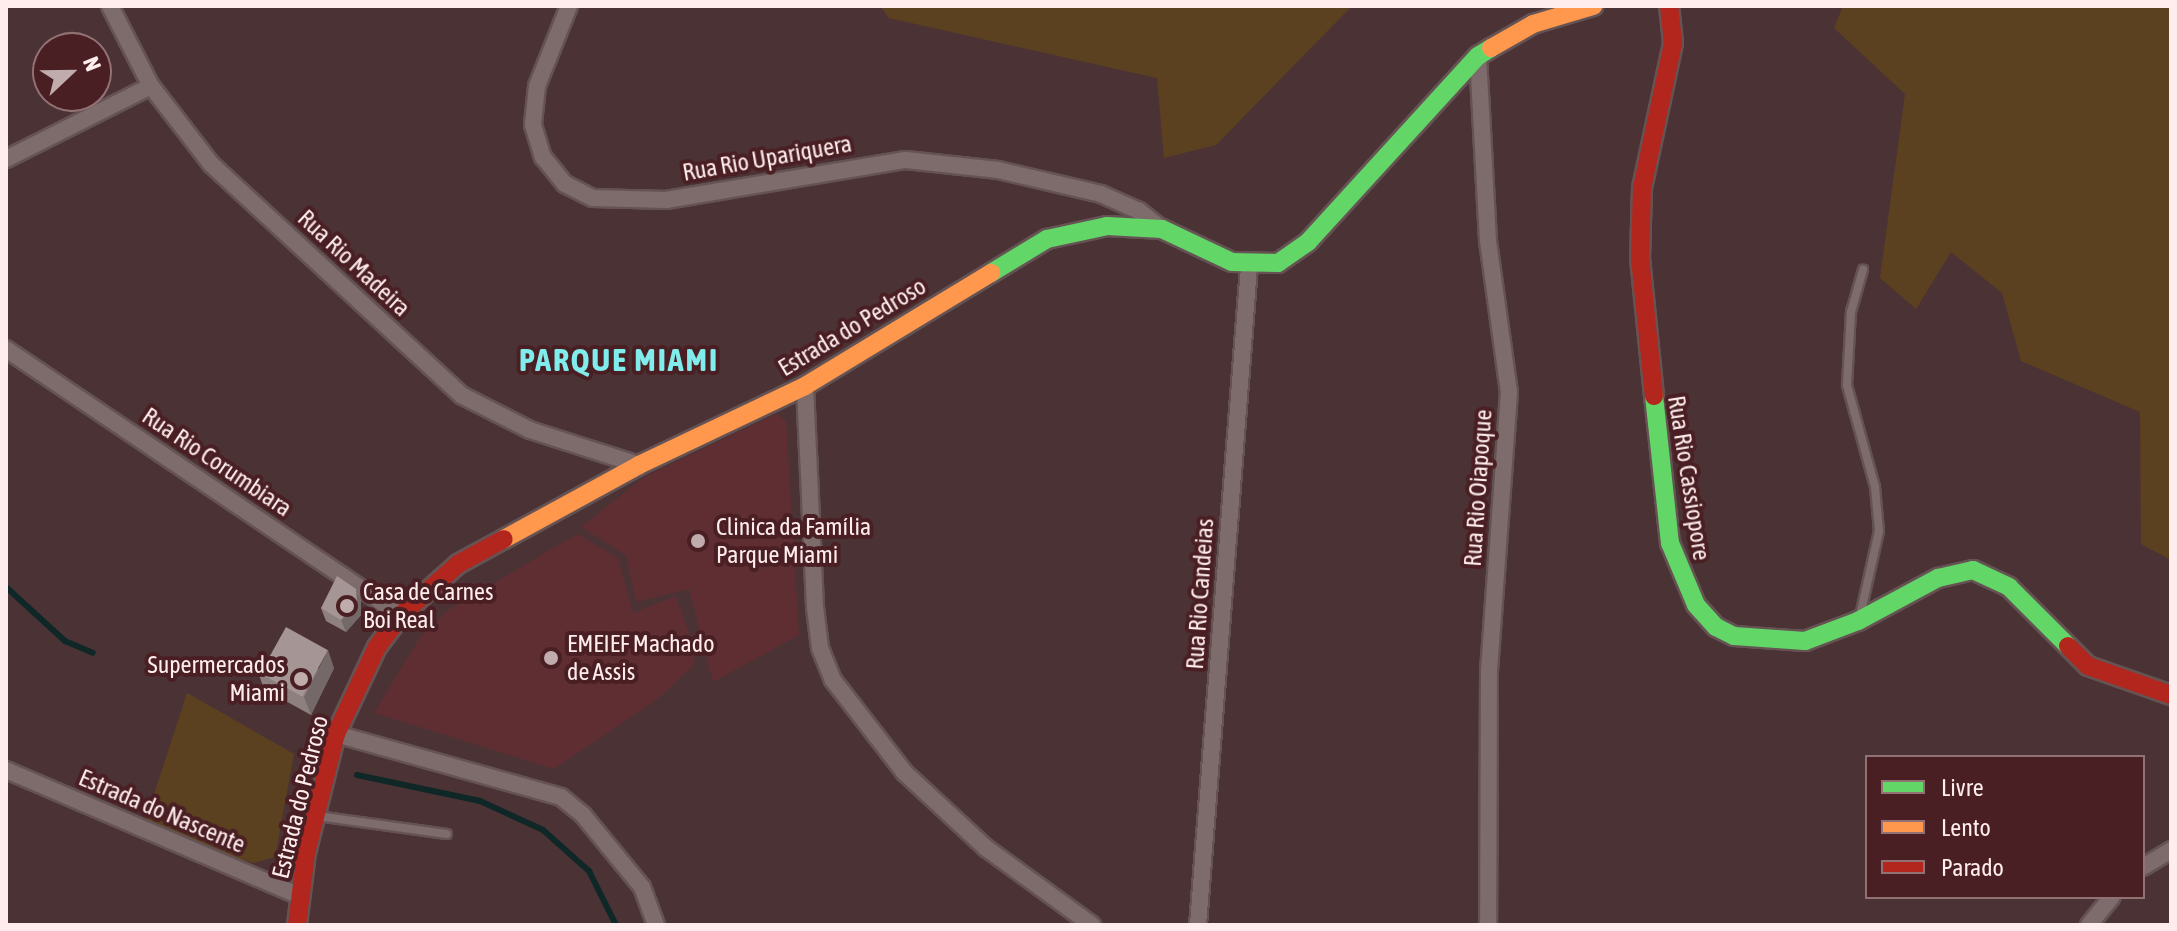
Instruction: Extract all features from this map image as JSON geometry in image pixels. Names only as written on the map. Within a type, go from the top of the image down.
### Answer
[{"type":"main road","points":[[1249,266],[1278,263],[1308,242],[1478,56],[1533,24],[1593,6]]},
{"type":"main road","name":"Rua Rio Cassiopore","points":[[1669,6],[1673,43],[1642,188],[1639,235],[1644,333],[1670,543],[1696,605],[1716,627],[1734,636],[1805,641],[1858,621],[1938,578],[1973,570],[2009,587],[2088,666],[2171,695]]},
{"type":"main road","name":"Estrada do Pedroso","points":[[297,925],[315,815],[336,734],[377,647],[401,615],[458,564],[639,465],[805,386],[1025,248],[1086,229],[1162,229],[1249,266]]},
{"type":"street","name":"Rua Rio Madeira","points":[[110,6],[151,86],[211,164],[461,395],[530,430],[639,465]]},
{"type":"street","name":"Rua Rio Upariquera","points":[[569,6],[537,86],[533,125],[543,157],[558,175],[593,198],[626,203],[666,200],[906,160],[969,166],[1075,187],[1139,211],[1162,229]]},
{"type":"street","name":"Rua Rio Oiapoque","points":[[1478,56],[1488,241],[1509,392],[1489,671],[1488,925]]},
{"type":"street","points":[[6,159],[151,86]]},
{"type":"street","name":"Rua Rio Candeias","points":[[1198,925],[1249,266]]},
{"type":"street","name":"Rua Rio Corumbiara","points":[[6,349],[401,615]]},
{"type":"street","points":[[805,386],[815,607],[820,648],[833,680],[904,772],[986,848],[1092,925]]},
{"type":"street","points":[[336,734],[561,797],[583,815],[642,887],[656,925]]},
{"type":"street","name":"Estrada do Nascente","points":[[6,770],[300,896]]},
{"type":"street","points":[[2145,866],[2171,850]]},
{"type":"street","points":[[2089,925],[2110,899]]},
{"type":"lane","points":[[1858,621],[1879,522],[1847,385],[1851,312],[1863,270]]},
{"type":"lane","points":[[315,815],[447,834]]},
{"type":"shaded area","points":[[880,6],[1352,6],[1216,145],[1164,158],[1157,78],[889,18]]},
{"type":"shaded area","points":[[1843,6],[2171,6],[2171,560],[2141,544],[2140,412],[2021,361],[2002,293],[1951,252],[1916,309],[1880,278],[1905,94],[1834,28]]},
{"type":"shaded area","name":"Clinica da Família Parque Miami","points":[[776,414],[786,420],[799,635],[713,682],[689,589],[636,602],[626,555],[581,527],[644,477]]},
{"type":"shaded area","name":"EMEIEF Machado de Assis","points":[[577,534],[618,558],[633,613],[676,596],[695,650],[694,665],[659,698],[554,769],[374,713],[420,637],[448,610]]},
{"type":"shaded area","points":[[187,693],[294,754],[275,857],[254,863],[227,856],[146,819]]},
{"type":"building","points":[[337,576],[356,589],[357,603],[341,620],[321,608]]},
{"type":"building","points":[[286,627],[328,650],[302,697],[260,673]]},
{"type":"waterway","points":[[6,587],[65,641],[93,653]]},
{"type":"waterway","points":[[357,775],[480,801],[543,830],[589,871],[616,925]]},
{"type":"traffic: fast","points":[[991,273],[1047,239],[1107,226],[1162,229],[1232,262],[1278,263],[1308,242],[1478,56],[1491,48]]},
{"type":"traffic: fast","points":[[1654,396],[1670,543],[1696,605],[1716,627],[1734,636],[1805,641],[1858,621],[1938,578],[1973,570],[2009,587],[2068,646]]},
{"type":"traffic: slow","points":[[1491,48],[1533,24],[1593,6]]},
{"type":"traffic: slow","points":[[504,539],[639,465],[805,386],[991,273]]},
{"type":"traffic: jam","points":[[1654,396],[1640,259],[1642,188],[1673,43],[1669,6]]},
{"type":"traffic: jam","points":[[297,925],[306,853],[336,734],[377,647],[401,615],[458,564],[504,539]]},
{"type":"traffic: jam","points":[[2068,646],[2088,666],[2171,695]]},
{"type":"place","name":"Clinica da Família Parque Miami","points":[[698,541]]},
{"type":"place","name":"Casa de Carnes Boi Real","points":[[347,606]]},
{"type":"place","name":"EMEIEF Machado de Assis","points":[[551,658]]},
{"type":"place","name":"Supermercados Miami","points":[[301,679]]},
{"type":"district","name":"PARQUE MIAMI","points":[[619,360]]}]
